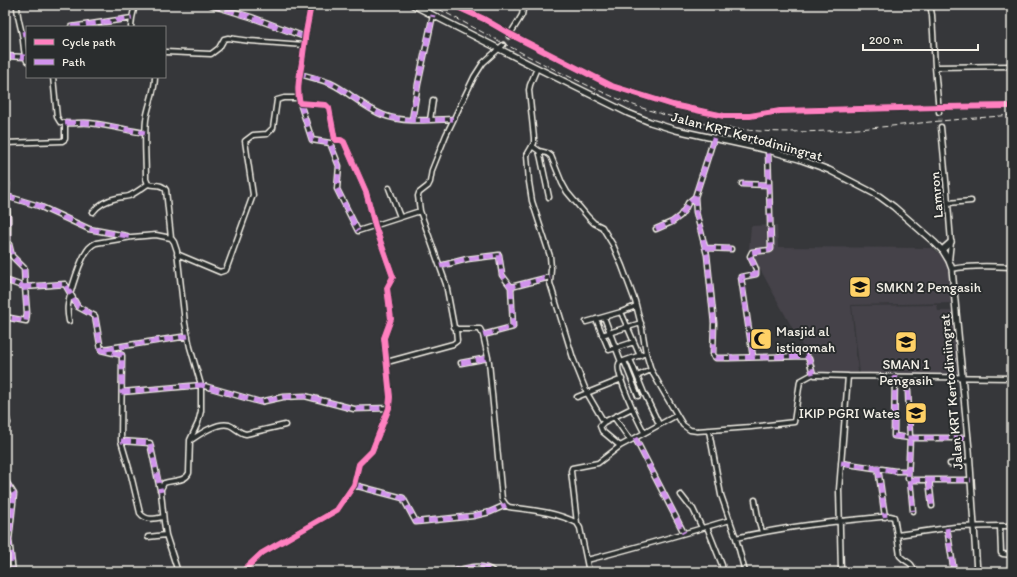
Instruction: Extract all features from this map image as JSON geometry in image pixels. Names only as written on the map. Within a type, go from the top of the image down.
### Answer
[{"type":"main road","name":"Jalan KRT Kertodiniingrat","points":[[413,5],[501,47],[537,68],[628,113],[650,122],[676,130],[768,150],[829,170],[879,196],[894,206],[942,250],[952,269],[970,461],[977,572]]},
{"type":"main road","points":[[942,250],[951,242]]},
{"type":"street","points":[[5,56],[26,59],[25,34],[18,20],[17,5]]},
{"type":"street","points":[[131,26],[135,5]]},
{"type":"street","points":[[211,5],[250,17],[305,37]]},
{"type":"street","points":[[311,5],[300,74],[298,92],[299,100],[312,140],[330,143],[339,166],[337,189],[358,231],[420,211]]},
{"type":"street","points":[[453,5],[484,20],[509,36],[612,86],[673,105],[724,116],[750,116],[780,111],[939,109],[1012,106]]},
{"type":"street","points":[[509,36],[522,16],[524,5]]},
{"type":"street","points":[[930,5],[932,14],[939,109]]},
{"type":"street","points":[[412,120],[433,15]]},
{"type":"street","points":[[78,26],[132,18]]},
{"type":"street","points":[[166,52],[211,54],[219,48],[224,39],[228,38],[250,42],[304,45]]},
{"type":"street","points":[[386,362],[453,344],[456,341],[456,329],[446,284],[420,211],[418,194],[428,186],[432,170],[446,135],[474,78],[483,63],[501,47]]},
{"type":"street","points":[[935,67],[1012,66]]},
{"type":"street","points":[[537,68],[529,90],[534,141],[528,152],[527,159],[532,201],[550,256],[550,283],[568,345],[587,393],[604,422]]},
{"type":"street","points":[[300,74],[331,83],[366,106],[383,115],[412,120],[453,119]]},
{"type":"street","points":[[53,78],[57,117],[60,122],[81,122],[110,125],[145,134]]},
{"type":"street","points":[[148,184],[146,179],[145,134],[146,119],[155,84],[155,78]]},
{"type":"street","points":[[177,254],[220,272],[226,270],[253,195],[245,141],[253,135],[267,134],[273,128],[277,100],[284,98],[299,100],[326,105],[329,108],[335,140],[343,140],[366,192],[375,226],[393,276],[387,288],[391,319],[384,338],[390,397],[389,408],[372,451],[359,464],[354,485],[337,510],[262,553],[243,572]]},
{"type":"street","points":[[430,120],[433,100]]},
{"type":"street","points":[[5,143],[62,142],[64,139],[65,123]]},
{"type":"street","name":"Lamron","points":[[941,127],[951,242],[949,261]]},
{"type":"street","points":[[714,138],[695,197],[696,212],[707,255],[714,323],[713,355],[717,358],[806,356],[809,359],[814,374]]},
{"type":"street","points":[[532,146],[539,151],[550,154],[567,192],[588,217],[603,229],[613,246],[622,266],[636,306],[651,370],[677,415],[684,425],[690,430],[709,431],[794,422],[800,381],[814,374],[848,376],[1012,378]]},
{"type":"street","points":[[753,357],[741,277],[756,274],[756,269],[750,256],[752,252],[769,250],[771,248],[768,150]]},
{"type":"street","points":[[539,151],[549,197]]},
{"type":"street","points":[[5,170],[7,184],[6,196],[8,240],[12,256],[24,268],[28,313],[26,321],[5,317]]},
{"type":"street","points":[[93,212],[98,206],[106,201],[129,196],[148,184],[162,186],[165,188],[172,238],[176,246],[185,323],[201,385],[201,411],[198,423],[190,440],[190,465],[188,476],[164,483],[160,492]]},
{"type":"street","points":[[742,184],[769,185]]},
{"type":"street","points":[[389,188],[400,217]]},
{"type":"street","points":[[6,196],[39,206],[89,229],[132,237]]},
{"type":"street","points":[[656,229],[676,219],[688,203],[695,197]]},
{"type":"street","points":[[948,203],[971,201]]},
{"type":"street","points":[[69,321],[67,314],[70,294],[77,272],[87,250],[90,247],[96,243],[132,237],[156,235],[172,238]]},
{"type":"street","points":[[706,248],[731,248]]},
{"type":"street","points":[[440,266],[467,259],[499,255],[502,275],[511,287],[513,327],[484,335]]},
{"type":"street","points":[[952,269],[1012,266]]},
{"type":"street","points":[[511,287],[550,277]]},
{"type":"street","points":[[5,280],[25,287],[65,284],[78,307],[94,316],[101,350]]},
{"type":"street","points":[[586,322],[636,306]]},
{"type":"street","points":[[621,312],[640,356]]},
{"type":"street","points":[[604,317],[616,348],[638,396]]},
{"type":"street","points":[[596,319],[608,350],[634,342]]},
{"type":"street","points":[[602,335],[641,323]]},
{"type":"street","points":[[456,329],[477,328],[480,329],[484,335],[488,358],[502,499],[509,507],[543,512],[569,518],[577,522]]},
{"type":"street","points":[[101,350],[188,336]]},
{"type":"street","points":[[101,350],[122,355],[121,441],[140,514],[144,518],[150,519],[163,517]]},
{"type":"street","points":[[644,432],[629,401],[618,364],[622,361],[646,353]]},
{"type":"street","points":[[461,364],[488,358]]},
{"type":"street","points":[[630,359],[659,424]]},
{"type":"street","points":[[637,376],[651,370]]},
{"type":"street","points":[[842,572],[839,490],[848,376]]},
{"type":"street","points":[[895,376],[895,437],[968,438]]},
{"type":"street","points":[[577,397],[622,379]]},
{"type":"street","points":[[122,392],[201,385],[260,402],[283,397],[305,396],[354,409],[389,408]]},
{"type":"street","points":[[908,391],[910,438],[908,478],[910,480],[913,512]]},
{"type":"street","points":[[629,401],[644,393]]},
{"type":"street","points":[[620,446],[601,429],[600,426],[604,422],[632,408]]},
{"type":"street","points":[[5,412],[8,422],[5,428]]},
{"type":"street","points":[[589,572],[580,528],[577,522],[571,471],[572,468],[598,463],[620,446],[677,415]]},
{"type":"street","points":[[614,417],[632,439],[684,533]]},
{"type":"street","points":[[190,440],[208,429],[223,425],[229,426],[241,433],[246,434],[285,425]]},
{"type":"street","points":[[709,431],[721,495],[736,538],[745,572]]},
{"type":"street","points":[[121,441],[150,442],[160,492],[166,535],[178,572]]},
{"type":"street","points":[[950,464],[970,461]]},
{"type":"street","points":[[841,464],[908,471]]},
{"type":"street","points":[[878,468],[885,516]]},
{"type":"street","points":[[5,480],[14,494],[10,540],[13,572]]},
{"type":"street","points":[[910,480],[971,480]]},
{"type":"street","points":[[929,480],[932,506]]},
{"type":"street","points":[[354,485],[403,498],[416,522],[473,516],[490,512],[506,505]]},
{"type":"street","points":[[681,495],[693,509],[704,527],[722,565],[723,572]]},
{"type":"street","points":[[755,500],[762,532]]},
{"type":"street","points":[[736,538],[799,526],[892,516],[894,517],[900,556],[912,564],[915,572]]},
{"type":"street","points":[[587,560],[624,551],[730,520]]},
{"type":"street","points":[[1000,526],[1001,553],[1012,555]]},
{"type":"street","points":[[897,535],[947,528],[1012,526]]},
{"type":"street","points":[[947,528],[954,572]]},
{"type":"street","points":[[148,537],[166,535]]},
{"type":"street","points":[[450,572],[477,566],[490,569],[494,572]]},
{"type":"shaded area","name":"SMKN 2 Pengasih","points":[[777,225],[778,247],[932,248],[941,255],[946,262],[949,271],[953,303],[851,305],[858,373],[817,373],[749,249],[751,226]]},
{"type":"shaded area","name":"SMAN 1 Pengasih","points":[[937,305],[938,311],[954,311],[959,375],[860,373],[852,306]]},
{"type":"tunnel","points":[[503,45],[509,37]]},
{"type":"tunnel","points":[[939,112],[941,127]]},
{"type":"railway","points":[[431,5],[578,81],[628,103],[676,118],[710,125],[759,131],[816,131],[874,128],[1012,115]]},
{"type":"marked path","points":[[211,5],[251,17],[305,37]]},
{"type":"marked path","points":[[412,120],[433,15]]},
{"type":"marked path","points":[[78,26],[132,18]]},
{"type":"marked path","points":[[22,34],[26,33]]},
{"type":"marked path","points":[[5,56],[25,57]]},
{"type":"marked path","points":[[299,78],[300,74],[330,83],[376,112],[391,118],[417,120],[453,119]]},
{"type":"marked path","points":[[300,103],[312,140],[330,143],[339,166],[337,189],[358,231]]},
{"type":"marked path","points":[[65,123],[96,124],[145,133]]},
{"type":"marked path","points":[[714,138],[695,197],[696,212],[707,255],[714,323],[713,355],[716,358],[806,356],[809,359],[813,374]]},
{"type":"marked path","points":[[753,357],[741,277],[756,274],[756,269],[750,256],[752,252],[771,249],[768,150]]},
{"type":"marked path","points":[[5,170],[7,184],[6,201],[8,240],[12,256],[24,268],[25,287],[65,284],[78,307],[95,316],[101,350],[122,355],[122,392],[201,385],[260,402],[283,397],[305,396],[354,409],[389,408]]},
{"type":"marked path","points":[[742,184],[769,185]]},
{"type":"marked path","points":[[6,196],[39,206],[89,229],[132,237]]},
{"type":"marked path","points":[[656,229],[672,222],[680,216],[688,203],[695,197]]},
{"type":"marked path","points":[[706,248],[731,249]]},
{"type":"marked path","points":[[440,266],[467,259],[499,255],[502,275],[511,287],[550,277]]},
{"type":"marked path","points":[[5,280],[25,287],[27,313],[26,321],[5,317]]},
{"type":"marked path","points":[[483,335],[513,327],[511,287]]},
{"type":"marked path","points":[[105,349],[188,336]]},
{"type":"marked path","points":[[461,363],[488,358]]},
{"type":"marked path","points":[[895,376],[894,436],[910,438],[968,438]]},
{"type":"marked path","points":[[908,391],[910,438],[908,478],[910,480],[971,480]]},
{"type":"marked path","points":[[5,412],[8,423],[5,428]]},
{"type":"marked path","points":[[635,438],[684,533]]},
{"type":"marked path","points":[[121,441],[150,443],[161,492]]},
{"type":"marked path","points":[[841,463],[895,471],[908,471]]},
{"type":"marked path","points":[[878,468],[885,517]]},
{"type":"marked path","points":[[5,480],[14,494],[9,540],[13,572]]},
{"type":"marked path","points":[[910,480],[913,511]]},
{"type":"marked path","points":[[929,480],[932,506]]},
{"type":"marked path","points":[[354,485],[403,498],[416,522],[473,516],[490,512],[506,505]]},
{"type":"marked path","points":[[947,528],[954,572]]},
{"type":"marked path","points":[[450,572],[478,567],[484,567],[494,572]]},
{"type":"cycle path","points":[[243,572],[262,553],[337,510],[354,485],[359,464],[372,451],[389,408],[390,397],[384,338],[391,319],[387,288],[393,277],[375,226],[366,192],[344,142],[341,140],[335,140],[329,108],[326,105],[300,103],[298,93],[311,5]]},
{"type":"cycle path","points":[[453,5],[484,19],[510,34],[612,86],[673,105],[724,116],[750,116],[780,111],[1012,106]]},
{"type":"place","name":"SMKN 2 Pengasih","points":[[860,287]]},
{"type":"place","name":"Masjid al istiqomah","points":[[761,339]]},
{"type":"place","name":"SMAN 1 Pengasih","points":[[906,342]]},
{"type":"place","name":"IKIP PGRI Wates","points":[[916,413]]}]
